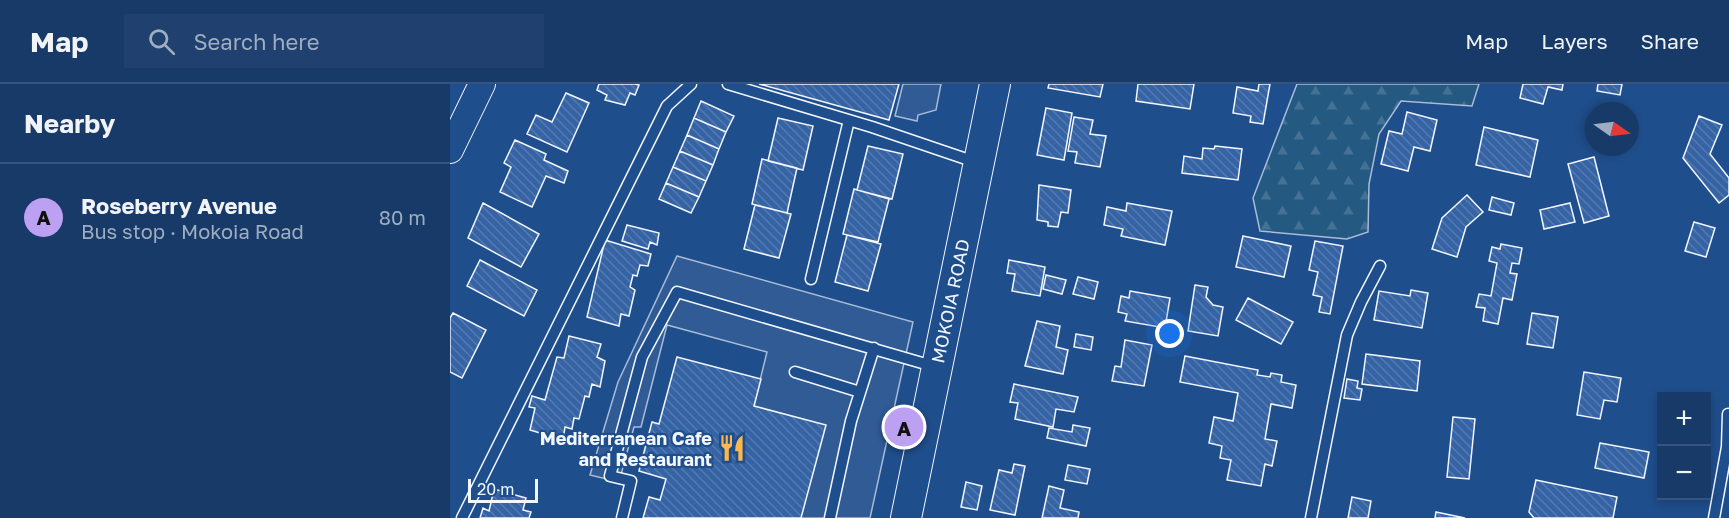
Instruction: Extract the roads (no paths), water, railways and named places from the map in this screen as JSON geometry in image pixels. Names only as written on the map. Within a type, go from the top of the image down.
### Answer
[{"type":"main road","name":"MOKOIA ROAD","points":[[906,518],[994,84]]},
{"type":"street","points":[[450,150],[482,84]]},
{"type":"lane","points":[[462,518],[667,106],[691,84]]},
{"type":"lane","points":[[728,84],[849,120],[978,163]]},
{"type":"lane","points":[[811,279],[849,120]]},
{"type":"lane","points":[[1311,518],[1347,335],[1380,266]]},
{"type":"lane","points":[[622,518],[631,481],[610,476],[642,357],[677,292],[936,367]]},
{"type":"lane","points":[[830,518],[851,421],[874,348]]},
{"type":"lane","points":[[795,372],[860,392]]},
{"type":"lane","points":[[1714,518],[1727,447],[1728,414]]},
{"type":"place","name":"Roseberry Avenue","points":[[904,427]]},
{"type":"place","name":"Mediterranean Cafe and Restaurant","points":[[732,448]]}]
